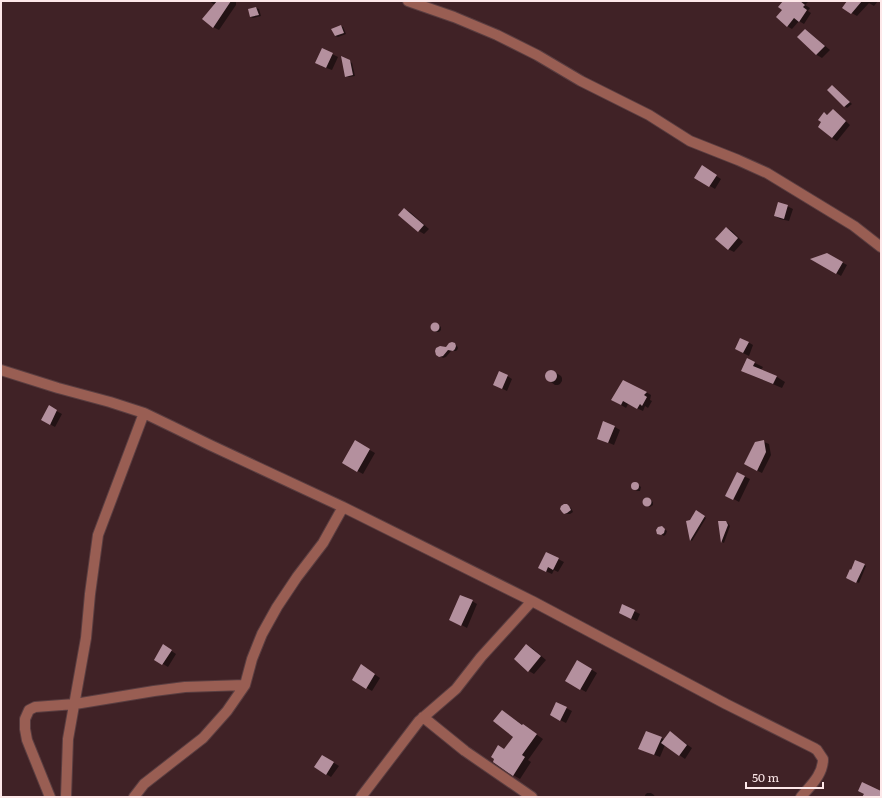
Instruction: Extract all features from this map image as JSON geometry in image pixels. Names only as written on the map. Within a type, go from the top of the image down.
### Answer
[{"type":"street","points":[[408,1],[454,17],[497,35],[649,115],[690,141],[767,173],[854,226],[881,247]]},
{"type":"street","points":[[1,370],[144,413],[343,507],[532,601],[726,704],[817,750],[823,759],[822,769],[816,780],[801,797]]},
{"type":"street","points":[[66,797],[68,739],[86,638],[98,535],[144,413]]},
{"type":"street","points":[[134,797],[144,784],[203,738],[227,711],[244,686],[252,659],[262,634],[277,607],[322,542],[343,507]]},
{"type":"street","points":[[360,797],[419,721],[456,689],[481,657],[532,601]]},
{"type":"street","points":[[50,797],[24,729],[25,719],[29,710],[35,707],[75,704],[185,687],[244,686]]},
{"type":"street","points":[[423,717],[465,751],[532,797]]},
{"type":"building","points":[[217,1],[231,1],[213,28],[202,19]]},
{"type":"building","points":[[783,1],[800,1],[805,5],[803,7],[807,10],[799,22],[794,18],[787,27],[776,17],[782,10],[778,7]]},
{"type":"building","points":[[847,1],[862,1],[851,14],[842,8]]},
{"type":"building","points":[[256,7],[259,15],[250,17],[248,9]]},
{"type":"building","points":[[341,25],[344,33],[335,36],[331,29]]},
{"type":"building","points":[[805,29],[825,46],[816,55],[797,37]]},
{"type":"building","points":[[322,48],[333,53],[326,68],[315,63]]},
{"type":"building","points":[[341,56],[350,60],[353,75],[345,77]]},
{"type":"building","points":[[832,85],[850,102],[844,107],[827,90]]},
{"type":"building","points":[[833,109],[846,121],[832,138],[818,127],[821,122],[818,120],[824,112],[827,115]]},
{"type":"building","points":[[702,165],[717,175],[709,187],[694,178]]},
{"type":"building","points":[[778,202],[788,205],[784,219],[774,216]]},
{"type":"building","points":[[404,208],[424,225],[418,232],[398,215]]},
{"type":"building","points":[[726,227],[738,238],[728,250],[715,239]]},
{"type":"building","points":[[827,253],[843,262],[836,274],[810,259]]},
{"type":"building","points":[[433,323],[437,323],[439,327],[437,331],[433,331],[431,329],[431,325]]},
{"type":"building","points":[[740,338],[749,342],[743,353],[735,349]]},
{"type":"building","points":[[452,342],[455,343],[456,346],[453,351],[448,350],[443,356],[439,357],[436,355],[436,348],[440,346],[446,347]]},
{"type":"building","points":[[747,358],[755,362],[753,366],[777,376],[773,384],[741,371]]},
{"type":"building","points":[[553,370],[556,371],[556,381],[549,382],[546,381],[545,374],[546,371]]},
{"type":"building","points":[[499,371],[508,375],[502,389],[493,385]]},
{"type":"building","points":[[623,380],[647,392],[644,395],[647,397],[642,406],[640,404],[637,409],[623,401],[621,405],[611,400]]},
{"type":"building","points":[[49,405],[57,410],[50,425],[41,420]]},
{"type":"building","points":[[603,421],[615,426],[608,443],[597,439]]},
{"type":"building","points":[[355,440],[370,449],[357,472],[342,463]]},
{"type":"building","points":[[764,440],[766,452],[757,471],[744,464],[755,442]]},
{"type":"building","points":[[737,472],[745,476],[733,500],[725,496]]},
{"type":"building","points":[[633,482],[637,482],[639,486],[637,490],[633,490],[631,488],[631,484]]},
{"type":"building","points":[[645,498],[649,498],[651,502],[649,506],[645,506],[643,504],[643,500]]},
{"type":"building","points":[[564,504],[567,504],[571,510],[564,514],[560,509]]},
{"type":"building","points":[[696,510],[705,516],[690,541],[686,521],[690,520]]},
{"type":"building","points":[[718,521],[726,521],[728,525],[721,543]]},
{"type":"building","points":[[662,526],[665,529],[664,533],[661,535],[657,534],[656,530],[658,527]]},
{"type":"building","points":[[546,552],[559,558],[553,570],[548,567],[546,572],[538,568]]},
{"type":"building","points":[[855,560],[865,564],[856,583],[846,578]]},
{"type":"building","points":[[460,595],[473,600],[461,626],[449,620]]},
{"type":"building","points":[[622,604],[635,610],[631,619],[619,613]]},
{"type":"building","points":[[163,644],[172,650],[162,665],[154,660]]},
{"type":"building","points":[[526,644],[541,656],[528,672],[514,659]]},
{"type":"building","points":[[577,660],[592,669],[580,690],[565,681]]},
{"type":"building","points":[[361,664],[375,674],[366,689],[352,680]]},
{"type":"building","points":[[556,702],[567,707],[560,721],[550,715]]},
{"type":"building","points":[[502,710],[537,734],[522,755],[525,757],[513,776],[493,762],[494,759],[491,757],[498,745],[504,749],[513,737],[493,721]]},
{"type":"building","points":[[646,731],[662,737],[654,755],[638,749]]},
{"type":"building","points":[[670,731],[687,745],[679,756],[661,743]]},
{"type":"building","points":[[322,755],[334,762],[326,775],[314,767]]},
{"type":"building","points":[[862,782],[881,791],[881,797],[862,797],[864,794],[858,791]]}]
